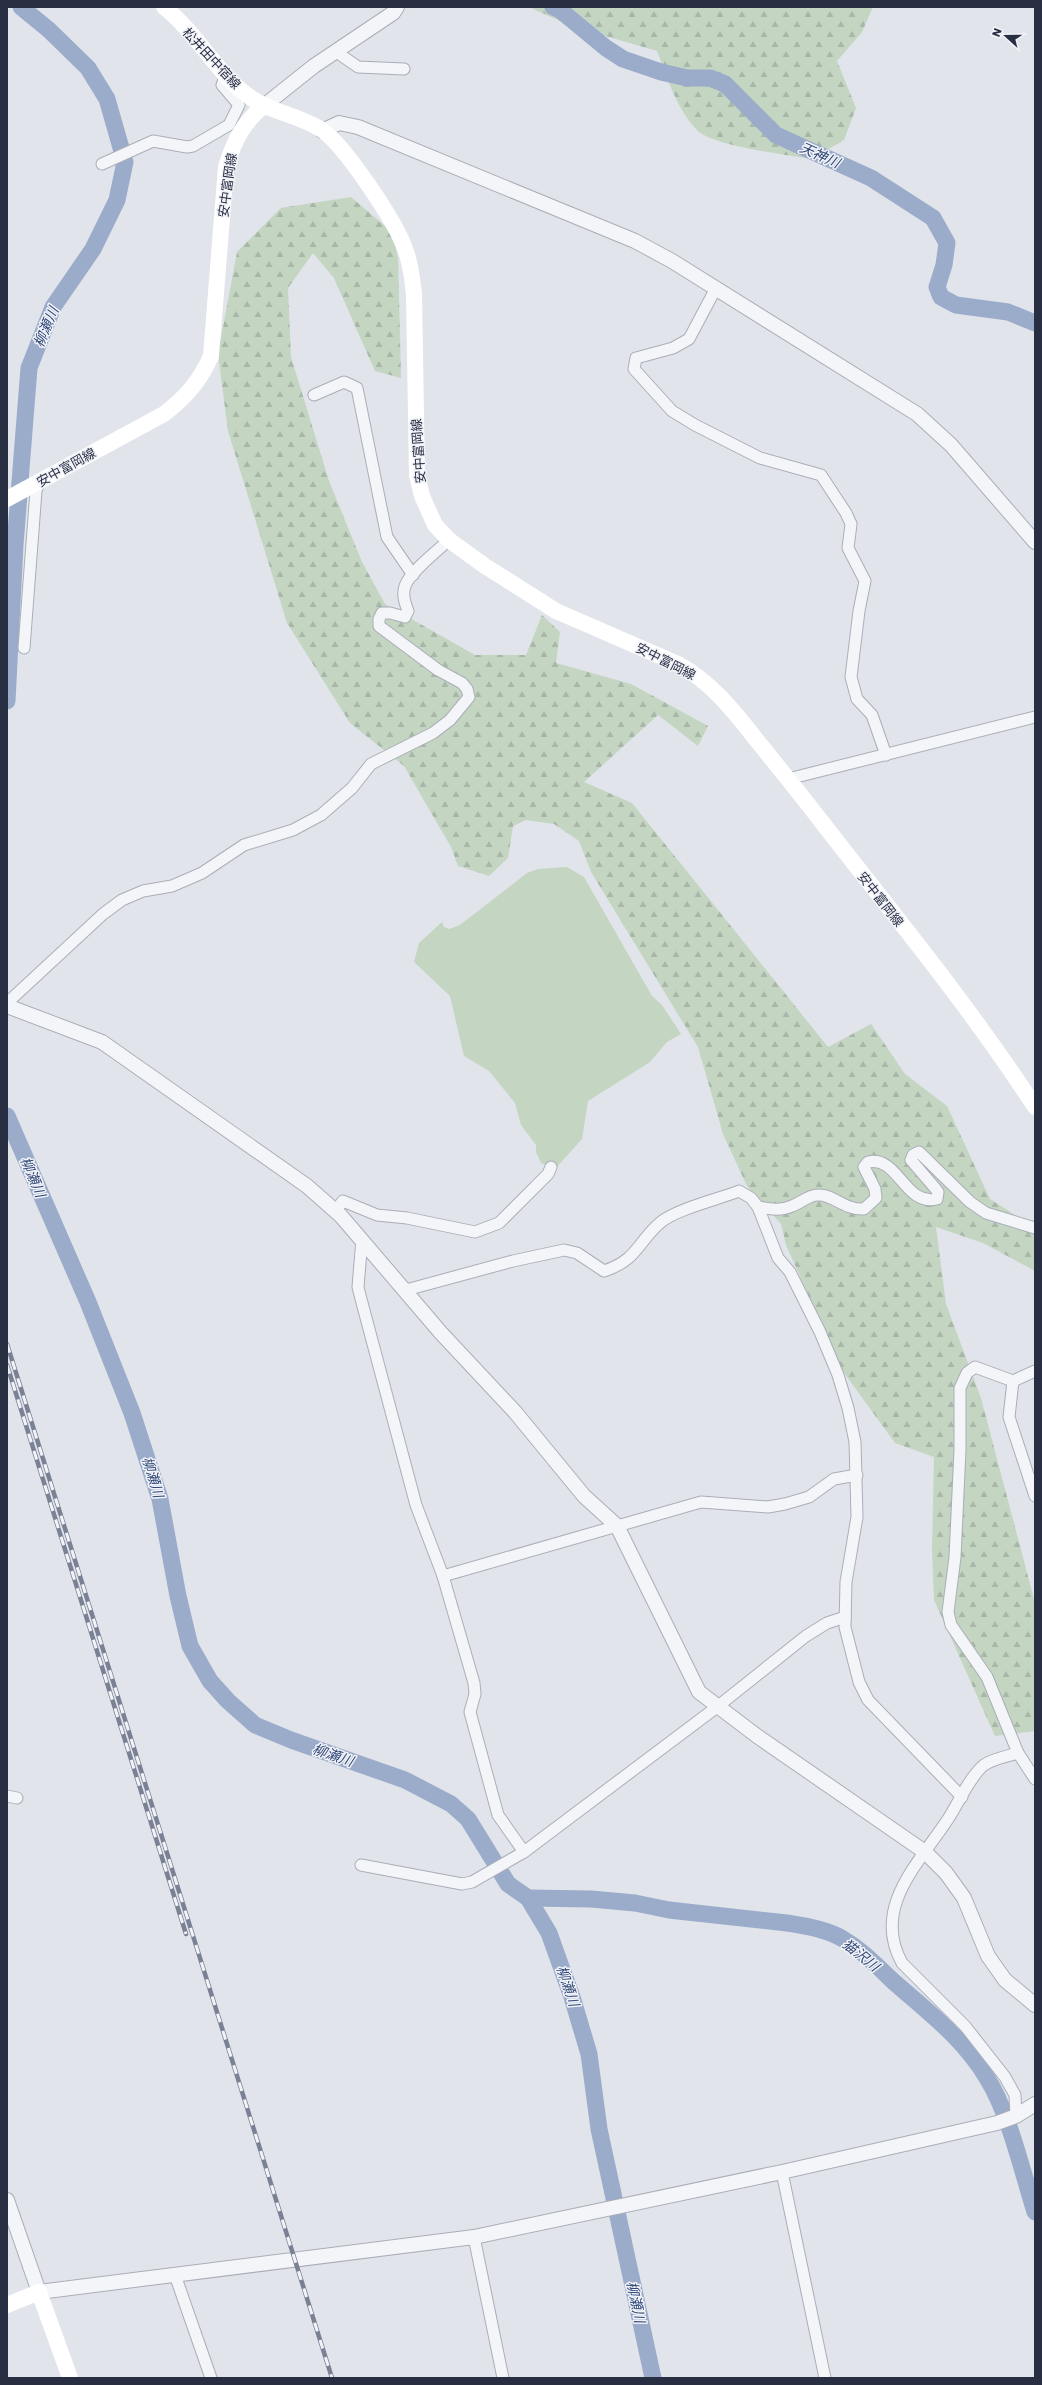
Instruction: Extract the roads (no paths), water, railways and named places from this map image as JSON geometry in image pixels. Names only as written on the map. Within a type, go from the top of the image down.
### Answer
[{"type":"main road","name":"松井田中宿線","points":[[164,7],[226,75],[248,96],[265,105]]},
{"type":"main road","name":"安中富岡線","points":[[7,498],[38,483],[164,414],[182,400],[204,373],[211,356],[226,167],[232,147],[244,124],[265,105],[322,131],[351,160],[397,230],[411,269],[414,294],[417,475],[426,509],[435,525],[449,540],[485,566],[556,611],[694,673],[724,699],[995,1046],[1035,1106]]},
{"type":"main road","points":[[7,2305],[39,2292],[70,2378]]},
{"type":"street","points":[[265,105],[335,51],[393,13],[397,7]]},
{"type":"street","points":[[335,51],[358,67],[404,69]]},
{"type":"street","points":[[102,164],[157,141],[187,147],[193,146],[224,129],[234,118],[239,105],[222,85],[226,75]]},
{"type":"street","points":[[322,131],[339,123],[358,127],[635,241],[716,288],[917,414],[951,445],[1035,542]]},
{"type":"street","points":[[716,288],[689,339],[673,348],[636,358],[634,369],[672,411],[695,425],[760,458],[821,475],[846,513],[851,524],[848,548],[866,581],[859,611],[851,677],[857,699],[872,715],[886,755]]},
{"type":"street","points":[[314,395],[344,382],[357,388],[387,537],[413,575]]},
{"type":"street","points":[[24,648],[34,513],[38,483]]},
{"type":"street","points":[[7,1003],[103,914],[122,900],[142,891],[172,886],[202,873],[244,845],[293,830],[320,815],[352,788],[371,764],[433,733],[454,715],[469,697],[468,689],[462,683],[438,670],[379,626],[379,620],[382,614],[390,613],[405,617],[408,611],[404,600],[405,586],[413,575],[449,540]]},
{"type":"street","points":[[788,779],[1035,717]]},
{"type":"street","points":[[7,1006],[102,1042],[308,1186],[336,1210],[406,1290],[441,1333],[515,1412],[584,1496],[617,1526],[686,1669],[699,1692],[717,1707],[925,1852],[946,1873],[964,1898],[992,1962],[1005,1980],[1035,2005]]},
{"type":"street","points":[[758,1207],[779,1210],[793,1206],[810,1196],[818,1194],[825,1195],[855,1210],[864,1209],[876,1198],[875,1189],[864,1167],[868,1162],[876,1160],[885,1163],[912,1193],[930,1200],[936,1199],[938,1192],[911,1160],[913,1155],[919,1152],[970,1202],[986,1213],[1035,1228]]},
{"type":"street","points":[[336,1210],[343,1201],[377,1215],[407,1218],[475,1232],[499,1223],[548,1174],[552,1168]]},
{"type":"street","points":[[406,1290],[513,1261],[564,1250],[577,1253],[604,1271],[617,1267],[632,1257],[661,1222],[678,1213],[739,1192],[751,1198],[758,1207],[778,1258],[790,1272],[820,1332],[838,1375],[848,1408],[855,1442],[857,1517],[846,1582],[845,1627],[859,1682],[868,1700],[962,1796]]},
{"type":"street","points":[[362,1239],[358,1287],[416,1505],[443,1576],[474,1683],[475,1694],[470,1712],[498,1815],[519,1854]]},
{"type":"street","points":[[1035,1371],[1013,1381],[975,1367],[967,1373],[960,1388],[960,1450],[955,1557],[948,1612],[951,1625],[988,1677],[1018,1753],[1035,1779]]},
{"type":"street","points":[[1013,1381],[1009,1417],[1035,1496]]},
{"type":"street","points":[[443,1576],[701,1502],[768,1508],[809,1498],[834,1480],[857,1475]]},
{"type":"street","points":[[361,1865],[462,1884],[472,1882],[519,1854],[717,1707],[806,1636],[827,1623],[845,1617]]},
{"type":"street","points":[[1014,2117],[1015,2095],[1005,2077],[965,2026],[916,1979],[896,1952],[894,1909],[902,1885],[984,1765],[1018,1753]]},
{"type":"street","points":[[7,2200],[39,2292],[474,2237],[782,2172],[997,2122],[1014,2117],[1035,2104]]},
{"type":"street","points":[[782,2172],[825,2378]]},
{"type":"street","points":[[474,2237],[503,2378]]},
{"type":"street","points":[[175,2275],[211,2378]]},
{"type":"waterway","name":"柳瀬川","points":[[7,701],[15,545],[29,368],[53,307],[93,249],[117,200],[125,162],[107,99],[88,68],[49,30],[21,7]]},
{"type":"waterway","name":"天神川","points":[[553,7],[560,10],[606,48],[623,59],[661,72],[687,78],[710,78],[725,84],[776,135],[871,178],[933,218],[947,243],[944,265],[937,287],[941,297],[956,305],[1008,312],[1035,323]]},
{"type":"waterway","name":"柳瀬川","points":[[7,1116],[88,1302],[132,1413],[160,1499],[178,1596],[190,1646],[210,1681],[228,1701],[255,1725],[291,1740],[405,1780],[451,1804],[468,1819],[508,1884],[528,1898],[549,1933],[572,1997],[589,2054],[599,2129],[653,2378]]},
{"type":"waterway","name":"猫沢川","points":[[528,1898],[591,1899],[635,1903],[669,1910],[787,1923],[823,1930],[850,1943],[944,2026],[978,2064],[995,2092],[1002,2108],[1035,2212]]},
{"type":"railway","points":[[7,1344],[332,2378]]},
{"type":"railway","points":[[7,1365],[186,1934]]}]
